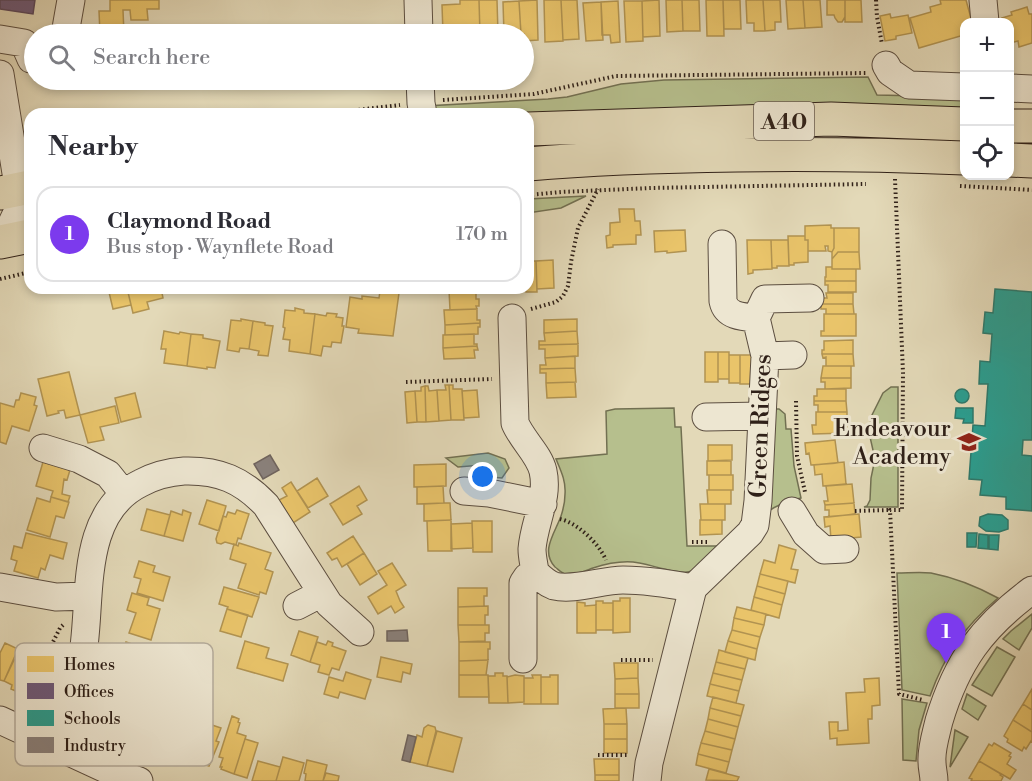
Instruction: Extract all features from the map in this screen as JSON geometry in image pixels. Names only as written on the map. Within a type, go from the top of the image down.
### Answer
[{"type":"highway","name":"A40","points":[[534,129],[831,119],[960,124]]},
{"type":"highway","points":[[1014,126],[1032,126]]},
{"type":"highway","name":"A40","points":[[534,164],[604,170],[663,157],[904,155],[959,172]]},
{"type":"highway","points":[[1014,160],[1032,161]]},
{"type":"street","points":[[67,24],[71,0]]},
{"type":"street","points":[[418,0],[419,24]]},
{"type":"street","points":[[983,0],[985,18]]},
{"type":"street","points":[[0,39],[24,44]]},
{"type":"street","points":[[11,240],[21,204],[16,190],[0,74],[24,63]]},
{"type":"street","points":[[888,68],[909,85],[960,87]]},
{"type":"street","points":[[1014,88],[1032,89]]},
{"type":"street","points":[[722,244],[724,306],[729,312],[738,316],[756,318],[765,299],[810,298]]},
{"type":"street","points":[[512,318],[515,423],[519,433],[540,460],[544,479],[541,509],[532,548],[535,572],[545,582],[554,586],[568,587],[615,580],[652,581],[693,588],[646,781]]},
{"type":"street","name":"Green Ridges","points":[[693,588],[750,533],[755,525],[765,356],[756,318]]},
{"type":"street","points":[[765,356],[793,355]]},
{"type":"street","points":[[706,417],[762,416]]},
{"type":"street","points":[[43,448],[79,459],[108,474],[124,494]]},
{"type":"street","points":[[85,643],[96,537],[103,520],[113,504],[135,486],[149,479],[182,471],[213,474],[243,484],[254,493],[266,505],[329,604],[360,632]]},
{"type":"street","points":[[464,491],[489,493],[541,509]]},
{"type":"street","points":[[800,508],[806,534],[824,550],[845,549]]},
{"type":"street","name":"Green Ridges","points":[[750,533],[783,514],[800,508]]},
{"type":"street","points":[[523,659],[524,583],[526,577],[535,572]]},
{"type":"street","points":[[0,586],[56,597],[88,600]]},
{"type":"street","points":[[934,781],[932,761],[938,726],[944,705],[961,668],[978,640],[999,616],[1032,590]]},
{"type":"street","points":[[297,606],[322,593]]},
{"type":"street","points":[[99,766],[139,781]]},
{"type":"path","points":[[362,108],[421,99],[534,94],[616,76],[871,74],[888,68],[877,17],[876,0]]},
{"type":"path","points":[[512,318],[517,314],[556,302],[563,296],[568,286],[578,228],[604,170]]},
{"type":"path","points":[[959,172],[1032,190]]},
{"type":"path","points":[[855,511],[902,510],[903,373],[895,176]]},
{"type":"path","points":[[534,195],[672,187],[876,184]]},
{"type":"path","points":[[885,184],[895,184]]},
{"type":"path","points":[[0,279],[24,273]]},
{"type":"path","points":[[406,382],[514,378]]},
{"type":"path","points":[[796,401],[800,508]]},
{"type":"path","points":[[541,509],[580,529],[603,553],[615,580]]},
{"type":"path","points":[[890,510],[899,694],[944,705]]},
{"type":"path","points":[[692,542],[713,542]]},
{"type":"path","points":[[51,643],[60,628],[88,600]]},
{"type":"path","points":[[621,660],[642,660]]},
{"type":"path","points":[[6,723],[15,707]]},
{"type":"path","points":[[598,755],[619,755]]},
{"type":"green space","points":[[868,77],[877,95],[960,97],[960,109],[534,113],[534,108],[428,108],[426,106],[567,97],[621,84],[664,80]]},
{"type":"green space","points":[[586,196],[561,208],[534,212],[534,199]]},
{"type":"green space","points":[[891,387],[898,387],[898,507],[864,507],[870,500],[875,459],[870,437],[871,417],[883,393]]},
{"type":"green space","points":[[674,408],[675,427],[681,427],[687,546],[719,546],[698,567],[687,572],[628,562],[608,564],[573,574],[565,574],[555,567],[549,555],[549,548],[561,516],[565,497],[564,480],[556,459],[607,454],[606,411]]},
{"type":"green space","points":[[776,409],[785,414],[786,429],[791,429],[794,466],[801,498],[777,506],[765,514],[774,412]]},
{"type":"green space","points":[[488,453],[505,459],[509,468],[502,478],[490,477],[482,465],[458,467],[446,458]]},
{"type":"green space","points":[[897,573],[940,575],[966,583],[998,598],[975,620],[957,642],[942,667],[930,696],[902,690]]},
{"type":"green space","points":[[1032,614],[1032,628],[1019,650],[1003,639],[1011,631]]},
{"type":"green space","points":[[997,647],[1015,657],[992,696],[972,685]]},
{"type":"green space","points":[[967,694],[986,706],[978,720],[962,709]]},
{"type":"green space","points":[[902,699],[927,703],[919,730],[916,761],[903,760]]},
{"type":"green space","points":[[955,730],[968,737],[950,767]]},
{"type":"building: Homes","points":[[110,0],[159,0],[159,9],[147,9],[148,20],[131,20],[130,10],[123,10],[124,24],[100,24],[99,11],[110,11]]},
{"type":"building: Homes","points":[[460,0],[479,0],[480,24],[443,24],[442,5],[460,4]]},
{"type":"building: Homes","points":[[479,0],[497,0],[498,24],[480,24]]},
{"type":"building: Homes","points":[[537,0],[538,40],[534,40],[534,24],[520,24],[519,1]]},
{"type":"building: Homes","points":[[544,0],[561,0],[563,41],[545,42]]},
{"type":"building: Homes","points":[[561,0],[577,0],[579,39],[563,40]]},
{"type":"building: Homes","points":[[659,0],[660,36],[643,37],[642,1]]},
{"type":"building: Homes","points":[[666,0],[682,0],[683,31],[667,32]]},
{"type":"building: Homes","points":[[682,0],[699,0],[700,31],[683,31]]},
{"type":"building: Homes","points":[[706,0],[723,0],[724,36],[707,36]]},
{"type":"building: Homes","points":[[723,0],[740,0],[741,29],[724,29]]},
{"type":"building: Homes","points":[[746,0],[763,0],[765,31],[754,31],[754,23],[747,23]]},
{"type":"building: Homes","points":[[763,0],[780,0],[781,22],[775,22],[775,30],[765,31]]},
{"type":"building: Homes","points":[[786,0],[803,0],[805,28],[788,29]]},
{"type":"building: Homes","points":[[803,0],[820,0],[822,27],[805,28]]},
{"type":"building: Homes","points":[[827,0],[845,0],[845,17],[842,22],[838,22],[834,15],[827,15]]},
{"type":"building: Homes","points":[[845,0],[861,0],[862,22],[845,22]]},
{"type":"building: Homes","points":[[940,0],[966,0],[971,18],[960,18],[960,36],[919,48],[910,18],[931,12],[930,7],[941,4]]},
{"type":"building: Homes","points":[[519,1],[520,24],[504,24],[503,2]]},
{"type":"building: Homes","points":[[618,1],[620,42],[611,43],[610,35],[602,35],[601,2]]},
{"type":"building: Homes","points":[[624,1],[642,1],[643,41],[626,42]]},
{"type":"building: Homes","points":[[601,2],[603,40],[586,41],[583,3]]},
{"type":"building: Homes","points":[[1027,7],[1029,14],[1032,14],[1032,43],[1019,47],[1018,41],[1014,42],[1014,18],[1002,18],[1012,15],[1011,12]]},
{"type":"building: Homes","points":[[890,14],[891,18],[908,15],[912,33],[885,41],[880,16]]},
{"type":"building: Homes","points":[[619,209],[634,209],[635,221],[640,221],[641,235],[636,235],[636,244],[613,245],[607,248],[606,236],[610,235],[610,223],[620,222]]},
{"type":"building: Homes","points":[[831,225],[831,228],[834,228],[832,252],[828,251],[828,246],[825,246],[826,251],[808,251],[805,226]]},
{"type":"building: Homes","points":[[834,228],[859,228],[859,252],[838,252],[832,259]]},
{"type":"building: Homes","points":[[685,230],[686,251],[655,252],[654,231]]},
{"type":"building: Homes","points":[[788,236],[805,236],[805,240],[808,240],[808,262],[789,265]]},
{"type":"building: Homes","points":[[747,240],[771,240],[772,269],[753,270],[753,273],[748,274]]},
{"type":"building: Homes","points":[[771,240],[788,240],[789,266],[772,268]]},
{"type":"building: Homes","points":[[838,252],[859,252],[860,269],[832,269],[832,259]]},
{"type":"building: Homes","points":[[553,260],[554,288],[537,289],[536,261]]},
{"type":"building: Homes","points":[[534,261],[536,261],[537,292],[534,292]]},
{"type":"building: Homes","points":[[826,267],[856,269],[856,281],[825,281]]},
{"type":"building: Homes","points":[[825,281],[856,281],[856,292],[828,292],[828,285],[825,285]]},
{"type":"building: Homes","points":[[826,293],[853,293],[853,304],[821,304],[821,298],[827,298]]},
{"type":"building: Homes","points":[[109,294],[128,294],[131,305],[113,309]]},
{"type":"building: Homes","points":[[128,294],[162,294],[163,298],[147,302],[149,309],[133,313]]},
{"type":"building: Homes","points":[[380,294],[399,294],[393,336],[358,333],[359,329],[346,327],[350,297],[379,298]]},
{"type":"building: Homes","points":[[449,294],[476,294],[476,299],[479,299],[477,309],[450,310]]},
{"type":"building: Homes","points":[[821,304],[853,304],[854,314],[826,314],[826,309],[821,309]]},
{"type":"building: Homes","points":[[295,308],[304,310],[304,313],[315,314],[310,354],[289,351],[290,340],[283,339],[285,310],[295,311]]},
{"type":"building: Homes","points":[[477,309],[477,320],[480,320],[480,323],[445,325],[444,310]]},
{"type":"building: Homes","points":[[327,313],[337,314],[336,317],[343,318],[341,343],[332,342],[331,347],[323,346],[321,356],[310,354],[315,314],[326,316]]},
{"type":"building: Homes","points":[[824,314],[856,314],[856,336],[821,336],[821,331],[824,331]]},
{"type":"building: Homes","points":[[241,319],[253,321],[249,349],[240,348],[239,352],[227,350],[231,320],[241,321]]},
{"type":"building: Homes","points":[[577,319],[577,331],[544,333],[544,320]]},
{"type":"building: Homes","points":[[253,321],[273,326],[268,356],[258,355],[259,351],[249,349]]},
{"type":"building: Homes","points":[[480,323],[478,334],[445,335],[445,325]]},
{"type":"building: Homes","points":[[164,331],[191,334],[187,366],[164,363],[166,349],[161,349]]},
{"type":"building: Homes","points":[[577,331],[578,344],[539,345],[539,341],[545,341],[544,333]]},
{"type":"building: Homes","points":[[191,334],[203,335],[203,338],[220,341],[215,368],[187,366]]},
{"type":"building: Homes","points":[[474,334],[474,344],[477,346],[443,348],[443,335]]},
{"type":"building: Homes","points":[[853,340],[853,354],[822,354],[824,341]]},
{"type":"building: Homes","points":[[578,344],[578,356],[545,358],[545,349],[539,349],[539,345]]},
{"type":"building: Homes","points":[[477,346],[478,350],[474,350],[475,358],[444,359],[443,348]]},
{"type":"building: Homes","points":[[705,352],[718,352],[718,382],[705,382]]},
{"type":"building: Homes","points":[[718,352],[729,352],[729,379],[718,379]]},
{"type":"building: Homes","points":[[822,354],[853,354],[854,366],[826,366],[826,357],[823,358]]},
{"type":"building: Homes","points":[[729,355],[740,355],[740,383],[729,383]]},
{"type":"building: Homes","points":[[740,355],[753,355],[753,384],[740,384]]},
{"type":"building: Homes","points":[[575,356],[575,368],[540,369],[540,365],[546,365],[545,358]]},
{"type":"building: Homes","points":[[823,366],[851,366],[851,378],[821,378]]},
{"type":"building: Homes","points":[[575,368],[576,382],[546,383],[546,373],[540,373],[540,369]]},
{"type":"building: Homes","points":[[69,372],[80,415],[66,418],[64,410],[47,416],[38,379]]},
{"type":"building: Homes","points":[[821,378],[851,378],[851,388],[825,389],[825,382],[821,382]]},
{"type":"building: Homes","points":[[575,382],[576,397],[547,398],[546,383]]},
{"type":"building: Homes","points":[[445,385],[449,385],[451,420],[439,421],[437,390],[446,390]]},
{"type":"building: Homes","points":[[449,385],[453,385],[453,389],[462,389],[464,420],[451,420]]},
{"type":"building: Homes","points":[[425,386],[426,422],[417,422],[415,391],[421,391],[421,387]]},
{"type":"building: Homes","points":[[425,386],[428,386],[429,391],[437,390],[439,421],[426,422]]},
{"type":"building: Homes","points":[[817,389],[846,389],[846,401],[814,401]]},
{"type":"building: Homes","points":[[477,390],[479,417],[464,418],[462,391]]},
{"type":"building: Homes","points":[[415,391],[417,422],[407,423],[405,392]]},
{"type":"building: Homes","points":[[21,393],[36,397],[34,405],[37,406],[29,431],[12,426],[6,444],[0,442],[0,403],[14,407]]},
{"type":"building: Homes","points":[[135,393],[141,417],[121,422],[115,398]]},
{"type":"building: Homes","points":[[814,401],[846,401],[847,412],[818,412],[818,405],[814,405]]},
{"type":"building: Homes","points":[[115,406],[119,423],[100,427],[104,440],[88,443],[80,415]]},
{"type":"building: Homes","points":[[816,412],[847,412],[847,433],[813,434],[812,425],[816,425]]},
{"type":"building: Homes","points":[[835,440],[838,463],[811,465],[809,453],[806,454],[805,443]]},
{"type":"building: Homes","points":[[708,445],[732,445],[732,460],[708,461]]},
{"type":"building: Homes","points":[[707,461],[731,461],[731,475],[707,475]]},
{"type":"building: Homes","points":[[43,462],[70,470],[67,480],[64,479],[62,494],[70,496],[68,502],[51,497],[53,491],[36,486]]},
{"type":"building: Homes","points":[[844,462],[846,484],[823,486],[822,474],[815,475],[814,465]]},
{"type":"building: Homes","points":[[446,464],[446,486],[414,487],[414,465]]},
{"type":"building: Homes","points":[[709,475],[733,475],[733,490],[709,490]]},
{"type":"building: Homes","points":[[317,478],[328,496],[308,508],[297,491]]},
{"type":"building: Homes","points":[[291,482],[310,512],[293,523],[279,500],[287,496],[282,488]]},
{"type":"building: Homes","points":[[852,484],[854,503],[825,505],[824,501],[828,501],[826,486]]},
{"type":"building: Homes","points":[[359,486],[367,500],[357,506],[362,514],[343,525],[330,504]]},
{"type":"building: Homes","points":[[443,486],[444,503],[417,504],[417,487]]},
{"type":"building: Homes","points":[[707,490],[731,490],[731,504],[708,504]]},
{"type":"building: Homes","points":[[51,497],[69,502],[64,518],[56,516],[50,537],[27,530],[37,498],[50,502]]},
{"type":"building: Homes","points":[[207,500],[226,506],[219,531],[199,524]]},
{"type":"building: Homes","points":[[450,503],[451,520],[424,521],[424,504]]},
{"type":"building: Homes","points":[[854,503],[855,514],[829,517],[829,510],[825,510],[825,505]]},
{"type":"building: Homes","points":[[700,504],[725,504],[725,520],[701,520]]},
{"type":"building: Homes","points":[[147,509],[170,515],[164,536],[141,530]]},
{"type":"building: Homes","points":[[183,510],[191,513],[183,541],[164,536],[171,511],[182,515]]},
{"type":"building: Homes","points":[[237,510],[249,514],[241,539],[238,538],[236,545],[225,542],[217,543],[216,539],[223,516],[226,517],[228,512],[235,514]]},
{"type":"building: Homes","points":[[859,514],[861,537],[831,540],[830,526],[825,527],[824,517]]},
{"type":"building: Homes","points":[[451,520],[452,551],[428,551],[427,521]]},
{"type":"building: Homes","points":[[700,520],[722,520],[722,534],[700,535]]},
{"type":"building: Homes","points":[[472,521],[492,521],[492,552],[473,552]]},
{"type":"building: Homes","points":[[472,523],[473,548],[451,549],[451,524]]},
{"type":"building: Homes","points":[[26,533],[67,543],[63,559],[50,555],[45,570],[41,568],[38,578],[14,571],[17,561],[11,559],[14,546],[22,548]]},
{"type":"building: Homes","points":[[353,536],[364,553],[342,567],[337,558],[332,560],[327,553]]},
{"type":"building: Homes","points":[[239,543],[271,553],[265,569],[273,572],[266,594],[260,592],[259,595],[238,588],[246,564],[230,559],[234,544],[238,546]]},
{"type":"building: Homes","points":[[779,545],[796,550],[791,569],[798,570],[795,583],[760,574],[764,560],[775,563]]},
{"type":"building: Homes","points":[[364,553],[377,574],[360,585],[347,564]]},
{"type":"building: Homes","points":[[139,561],[155,566],[153,572],[170,577],[163,601],[137,593],[141,579],[134,577]]},
{"type":"building: Homes","points":[[392,563],[406,585],[396,591],[404,607],[395,613],[391,606],[378,614],[368,597],[387,585],[378,571]]},
{"type":"building: Homes","points":[[760,574],[788,581],[785,594],[757,586]]},
{"type":"building: Homes","points":[[757,586],[785,594],[782,605],[754,597]]},
{"type":"building: Homes","points":[[224,587],[259,597],[252,617],[219,604]]},
{"type":"building: Homes","points":[[458,588],[487,588],[484,606],[458,607]]},
{"type":"building: Homes","points":[[132,593],[149,598],[147,605],[160,609],[151,640],[129,633],[136,613],[127,610]]},
{"type":"building: Homes","points":[[754,597],[782,605],[779,618],[751,610]]},
{"type":"building: Homes","points":[[620,598],[630,598],[630,632],[613,633],[613,601],[620,601]]},
{"type":"building: Homes","points":[[596,601],[613,603],[613,630],[596,630]]},
{"type":"building: Homes","points":[[577,602],[585,603],[585,606],[596,605],[596,633],[577,633]]},
{"type":"building: Homes","points":[[488,606],[485,625],[458,625],[458,607]]},
{"type":"building: Homes","points":[[737,607],[766,614],[764,625],[734,618]]},
{"type":"building: Homes","points":[[227,609],[248,615],[241,637],[220,631]]},
{"type":"building: Homes","points":[[734,618],[764,625],[760,637],[732,630]]},
{"type":"building: Homes","points":[[458,625],[489,625],[489,633],[485,633],[485,641],[459,642]]},
{"type":"building: Homes","points":[[732,630],[760,637],[757,649],[728,641]]},
{"type":"building: Homes","points":[[299,631],[318,637],[310,662],[291,655]]},
{"type":"building: Homes","points":[[245,641],[269,648],[266,658],[288,664],[283,681],[237,668]]},
{"type":"building: Homes","points":[[328,641],[333,643],[332,646],[346,651],[339,670],[332,668],[329,675],[318,672],[320,665],[310,662],[317,642],[326,645]]},
{"type":"building: Homes","points":[[728,641],[757,649],[755,660],[725,652]]},
{"type":"building: Homes","points":[[459,642],[490,642],[488,660],[459,661]]},
{"type":"building: Homes","points":[[5,643],[15,648],[15,656],[4,681],[0,680],[0,653]]},
{"type":"building: Homes","points":[[719,650],[748,658],[745,669],[716,662]]},
{"type":"building: Homes","points":[[381,657],[412,664],[410,674],[403,672],[401,682],[377,677]]},
{"type":"building: Homes","points":[[14,660],[15,691],[11,689],[12,685],[4,681]]},
{"type":"building: Homes","points":[[488,660],[486,675],[459,675],[459,661]]},
{"type":"building: Homes","points":[[716,662],[745,669],[742,680],[713,673]]},
{"type":"building: Homes","points":[[614,663],[638,663],[638,678],[615,679]]},
{"type":"building: Homes","points":[[346,672],[371,680],[365,699],[340,692],[338,698],[324,694],[329,677],[343,681]]},
{"type":"building: Homes","points":[[495,673],[503,673],[503,676],[507,676],[508,703],[489,703],[488,676],[495,676]]},
{"type":"building: Homes","points":[[713,673],[742,680],[739,691],[710,684]]},
{"type":"building: Homes","points":[[459,675],[488,675],[489,697],[459,697]]},
{"type":"building: Homes","points":[[532,675],[541,675],[541,704],[524,704],[524,678],[533,678]]},
{"type":"building: Homes","points":[[550,675],[558,675],[558,704],[541,704],[541,677],[550,677]]},
{"type":"building: Homes","points":[[524,676],[524,702],[508,703],[507,677]]},
{"type":"building: Homes","points":[[638,678],[639,694],[615,694],[615,679]]},
{"type":"building: Homes","points":[[879,678],[880,705],[872,706],[872,719],[868,719],[869,743],[837,745],[837,738],[830,739],[829,722],[838,722],[838,731],[848,730],[846,693],[865,692],[864,679]]},
{"type":"building: Homes","points":[[710,684],[739,691],[736,703],[707,696]]},
{"type":"building: Homes","points":[[1032,689],[1032,710],[1023,704]]},
{"type":"building: Homes","points":[[615,694],[639,694],[639,708],[615,708]]},
{"type":"building: Homes","points":[[713,697],[744,705],[741,716],[710,708]]},
{"type":"building: Homes","points":[[1023,704],[1032,710],[1032,732],[1013,720]]},
{"type":"building: Homes","points":[[626,708],[627,724],[604,724],[603,709]]},
{"type":"building: Homes","points":[[710,708],[741,716],[738,727],[708,719]]},
{"type":"building: Homes","points":[[232,716],[239,719],[237,733],[246,736],[234,774],[221,769],[223,758],[219,757]]},
{"type":"building: Homes","points":[[708,719],[738,727],[735,739],[705,731]]},
{"type":"building: Homes","points":[[1013,720],[1032,732],[1032,742],[1022,751],[1007,742],[1008,739],[1004,736]]},
{"type":"building: Homes","points":[[604,724],[627,724],[627,739],[604,739]]},
{"type":"building: Homes","points":[[213,725],[221,728],[216,741],[219,742],[213,756]]},
{"type":"building: Homes","points":[[428,725],[435,727],[436,731],[427,766],[410,762],[417,735],[422,737],[424,728]]},
{"type":"building: Homes","points":[[437,731],[462,738],[453,772],[427,766]]},
{"type":"building: Homes","points":[[705,731],[735,739],[732,750],[701,743]]},
{"type":"building: Homes","points":[[245,739],[258,743],[247,778],[234,774]]},
{"type":"building: Homes","points":[[604,739],[627,739],[627,753],[604,753]]},
{"type":"building: Homes","points":[[701,743],[732,750],[729,762],[698,754]]},
{"type":"building: Homes","points":[[994,743],[1011,753],[1007,764],[1016,770],[1010,779],[979,761],[989,744],[992,746]]},
{"type":"building: Homes","points":[[698,754],[729,762],[726,773],[696,765]]},
{"type":"building: Homes","points":[[283,757],[304,763],[299,781],[276,781]]},
{"type":"building: Homes","points":[[594,759],[619,759],[619,775],[595,775]]},
{"type":"building: Homes","points":[[307,760],[327,765],[323,781],[305,781]]},
{"type":"building: Homes","points":[[258,761],[280,767],[276,781],[252,781]]},
{"type":"building: Homes","points":[[979,761],[1001,774],[1003,777],[1001,781],[971,781],[972,779],[969,778]]},
{"type":"building: Homes","points":[[709,769],[739,777],[737,781],[706,780]]},
{"type":"building: Homes","points":[[326,773],[339,776],[338,781],[323,781]]},
{"type":"building: Homes","points":[[595,775],[619,775],[619,781],[595,781]]},
{"type":"building: Offices","points":[[0,0],[35,0],[33,14],[0,9]]},
{"type":"building: Schools","points":[[995,289],[1032,292],[1032,440],[1023,440],[1022,455],[1032,456],[1032,511],[1006,509],[1006,497],[980,495],[982,480],[969,479],[973,425],[985,426],[988,384],[979,384],[980,361],[990,362],[992,334],[983,333],[985,312],[993,313]]},
{"type":"building: Schools","points":[[959,389],[965,389],[969,396],[965,403],[959,403],[955,399],[955,393]]},
{"type":"building: Schools","points":[[956,408],[973,408],[973,423],[963,423],[964,419],[955,418]]},
{"type":"building: Schools","points":[[988,514],[1002,515],[1008,520],[1008,529],[999,532],[986,531],[979,526],[980,517]]},
{"type":"building: Schools","points":[[967,533],[977,533],[976,547],[967,547]]},
{"type":"building: Schools","points":[[979,534],[988,535],[988,549],[978,548]]},
{"type":"building: Schools","points":[[989,535],[999,535],[998,550],[989,549]]},
{"type":"building: Industry","points":[[270,455],[279,470],[263,479],[254,464]]},
{"type":"building: Industry","points":[[407,630],[408,641],[387,641],[387,631]]},
{"type":"building: Industry","points":[[408,735],[416,737],[410,762],[402,760]]},
{"type":"place","name":"Endeavour Academy","points":[[969,442]]},
{"type":"place","name":"Claymond Road","points":[[946,663]]}]
